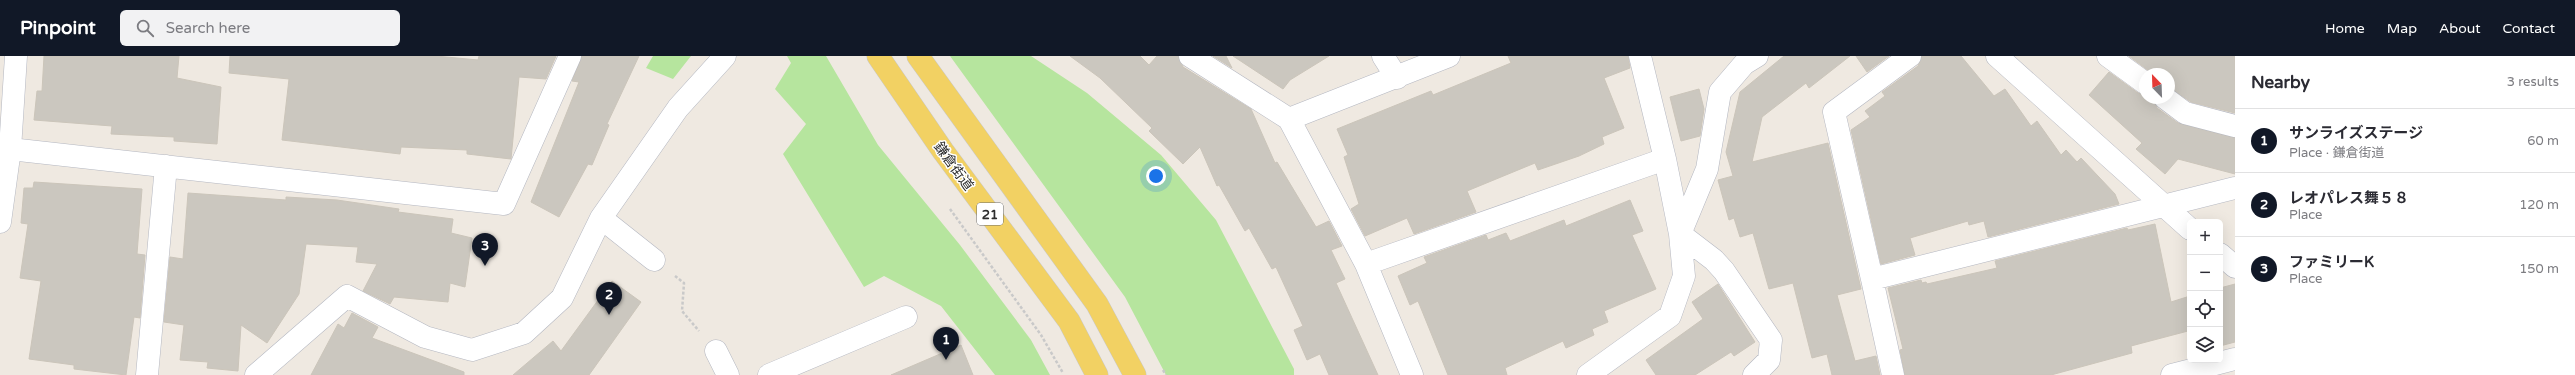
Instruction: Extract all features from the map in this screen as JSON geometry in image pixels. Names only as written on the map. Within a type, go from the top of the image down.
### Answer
[{"type":"main road","name":"鎌倉街道","points":[[878,56],[943,150],[1068,321],[1097,375]]},
{"type":"main road","name":"21","points":[[918,56],[1097,304],[1135,375]]},
{"type":"street","points":[[0,222],[10,149],[16,56]]},
{"type":"street","points":[[10,149],[504,204],[570,56]]},
{"type":"street","points":[[256,375],[347,296],[425,337],[472,350],[524,333],[562,298],[601,218],[678,108],[725,56]]},
{"type":"street","points":[[1190,56],[1289,119],[1366,264],[1412,375]]},
{"type":"street","points":[[1383,56],[1397,78]]},
{"type":"street","points":[[1289,119],[1397,78],[1449,56]]},
{"type":"street","points":[[1588,375],[1670,316],[1684,276],[1680,234],[1666,159],[1640,56]]},
{"type":"street","points":[[1680,234],[1707,169],[1720,92],[1744,64],[1757,56]]},
{"type":"street","points":[[1893,375],[1834,112],[1910,56]]},
{"type":"street","points":[[1997,56],[2187,226]]},
{"type":"street","points":[[2108,56],[2139,79]]},
{"type":"street","points":[[2174,104],[2185,112],[2235,126]]},
{"type":"street","points":[[1366,264],[1666,159]]},
{"type":"street","points":[[147,375],[166,166]]},
{"type":"street","points":[[1872,279],[2235,188]]},
{"type":"street","points":[[601,218],[654,260]]},
{"type":"street","points":[[1680,234],[1714,260],[1724,271],[1771,340],[1769,360],[1754,375]]},
{"type":"street","points":[[2221,255],[2235,267]]},
{"type":"street","points":[[769,375],[906,317]]},
{"type":"street","points":[[716,351],[728,375]]},
{"type":"street","points":[[2172,375],[2235,359]]},
{"type":"path","points":[[654,260],[684,283],[682,311],[716,351]]},
{"type":"green space","points":[[653,56],[691,56],[673,79],[646,68]]},
{"type":"green space","points":[[787,56],[826,56],[878,145],[960,245],[1031,340],[1050,375],[995,375],[941,306],[884,276],[864,287],[783,154],[806,124],[775,89],[791,63]]},
{"type":"green space","points":[[950,56],[1031,56],[1087,93],[1161,155],[1216,220],[1294,369],[1294,375],[1166,375],[1125,297]]},
{"type":"building","points":[[44,56],[179,56],[177,78],[221,87],[217,144],[174,141],[174,137],[111,134],[112,126],[34,120],[37,91],[42,91]]},
{"type":"building","points":[[230,56],[436,56],[478,60],[479,56],[556,56],[546,79],[519,77],[511,159],[467,154],[467,150],[401,147],[400,154],[282,140],[289,79],[229,73]]},
{"type":"building","points":[[582,56],[639,56],[607,124],[609,125],[592,165],[588,164],[559,217],[531,202],[579,82],[572,81]]},
{"type":"building","points":[[1070,56],[1140,56],[1149,65],[1157,56],[1178,56],[1183,67],[1251,109],[1275,163],[1277,162],[1316,227],[1329,221],[1342,246],[1331,250],[1345,279],[1336,283],[1378,375],[1329,375],[1320,354],[1307,360],[1294,330],[1303,326],[1276,267],[1272,269],[1249,228],[1245,231],[1219,185],[1217,186],[1200,147],[1183,164],[1149,131],[1152,128],[1100,78]]},
{"type":"building","points":[[1213,56],[1226,56],[1232,68]]},
{"type":"building","points":[[1233,56],[1329,56],[1290,80],[1283,89]]},
{"type":"building","points":[[1508,56],[1628,56],[1630,68],[1604,78],[1624,128],[1602,137],[1604,144],[1579,156],[1538,170],[1535,163],[1467,191],[1476,212],[1414,234],[1407,218],[1365,236],[1351,209],[1359,204],[1344,157],[1348,155],[1337,129],[1431,91],[1433,95],[1511,63]]},
{"type":"building","points":[[1784,56],[1850,56],[1809,88],[1806,83],[1762,117],[1752,162],[1828,143],[1861,289],[1837,295],[1855,361],[1876,356],[1880,375],[1832,375],[1827,354],[1812,358],[1793,283],[1769,289],[1753,233],[1740,237],[1734,218],[1729,220],[1718,180],[1733,176],[1726,152],[1740,92]]},
{"type":"building","points":[[1856,56],[1889,56],[1867,72]]},
{"type":"building","points":[[1922,56],[1961,56],[1994,96],[2005,89],[2031,126],[2037,121],[2061,155],[2066,150],[2077,162],[2081,158],[2115,194],[2119,204],[1988,237],[1984,221],[1969,225],[1968,221],[1910,238],[1915,255],[1881,264],[1851,130],[1870,117],[1865,111],[1885,96],[1882,92],[1918,66]]},
{"type":"building","points":[[2129,56],[2235,56],[2235,113],[2191,102],[2175,91],[2175,68],[2145,68]]},
{"type":"building","points":[[2109,72],[2139,93],[2139,104],[2155,104],[2157,108],[2178,123],[2235,138],[2235,174],[2178,159],[2165,174],[2136,149],[2142,143],[2089,95]]},
{"type":"building","points":[[1699,89],[1704,109],[1700,136],[1681,141],[1670,97]]},
{"type":"building","points":[[34,182],[142,189],[137,254],[145,255],[140,318],[134,317],[126,375],[74,369],[74,365],[29,359],[41,281],[20,278],[28,224],[21,223],[24,188],[33,188]]},
{"type":"building","points":[[188,193],[286,200],[286,197],[337,200],[399,209],[398,212],[453,219],[451,233],[472,238],[465,287],[450,283],[448,302],[394,297],[390,304],[363,291],[377,264],[356,262],[358,247],[306,244],[299,294],[267,343],[241,325],[238,371],[207,368],[208,362],[180,360],[184,325],[164,322],[170,257],[183,259]]},
{"type":"building","points":[[1630,200],[1643,231],[1632,235],[1656,289],[1604,311],[1608,322],[1592,329],[1594,335],[1566,348],[1563,341],[1505,368],[1507,375],[1448,375],[1418,301],[1410,305],[1398,276],[1427,263],[1424,257],[1486,235],[1488,240],[1506,233],[1510,241],[1564,220],[1566,226]]},
{"type":"building","points":[[2155,224],[2171,302],[2187,297],[2187,331],[2131,346],[2132,353],[2051,375],[1905,375],[1900,350],[1903,349],[1888,288],[1921,280],[1922,283],[1926,282],[1927,284],[1997,268],[1995,261],[2127,228],[2128,230]]},
{"type":"building","points":[[612,281],[641,302],[589,375],[513,375],[553,341],[561,351]]},
{"type":"building","points":[[1718,284],[1755,342],[1734,356],[1731,352],[1695,375],[1656,375],[1646,360],[1703,319],[1692,302]]},
{"type":"building","points":[[2235,284],[2235,342],[2223,345],[2223,291],[2223,287]]},
{"type":"building","points":[[352,313],[378,327],[372,338],[464,372],[464,375],[311,375],[338,324],[344,328]]},
{"type":"building","points":[[961,345],[973,375],[891,375]]},
{"type":"place","name":"ファミリーK","points":[[485,266]]},
{"type":"place","name":"レオパレス舞５８","points":[[609,315]]},
{"type":"place","name":"サンライズステージ","points":[[946,360]]}]
